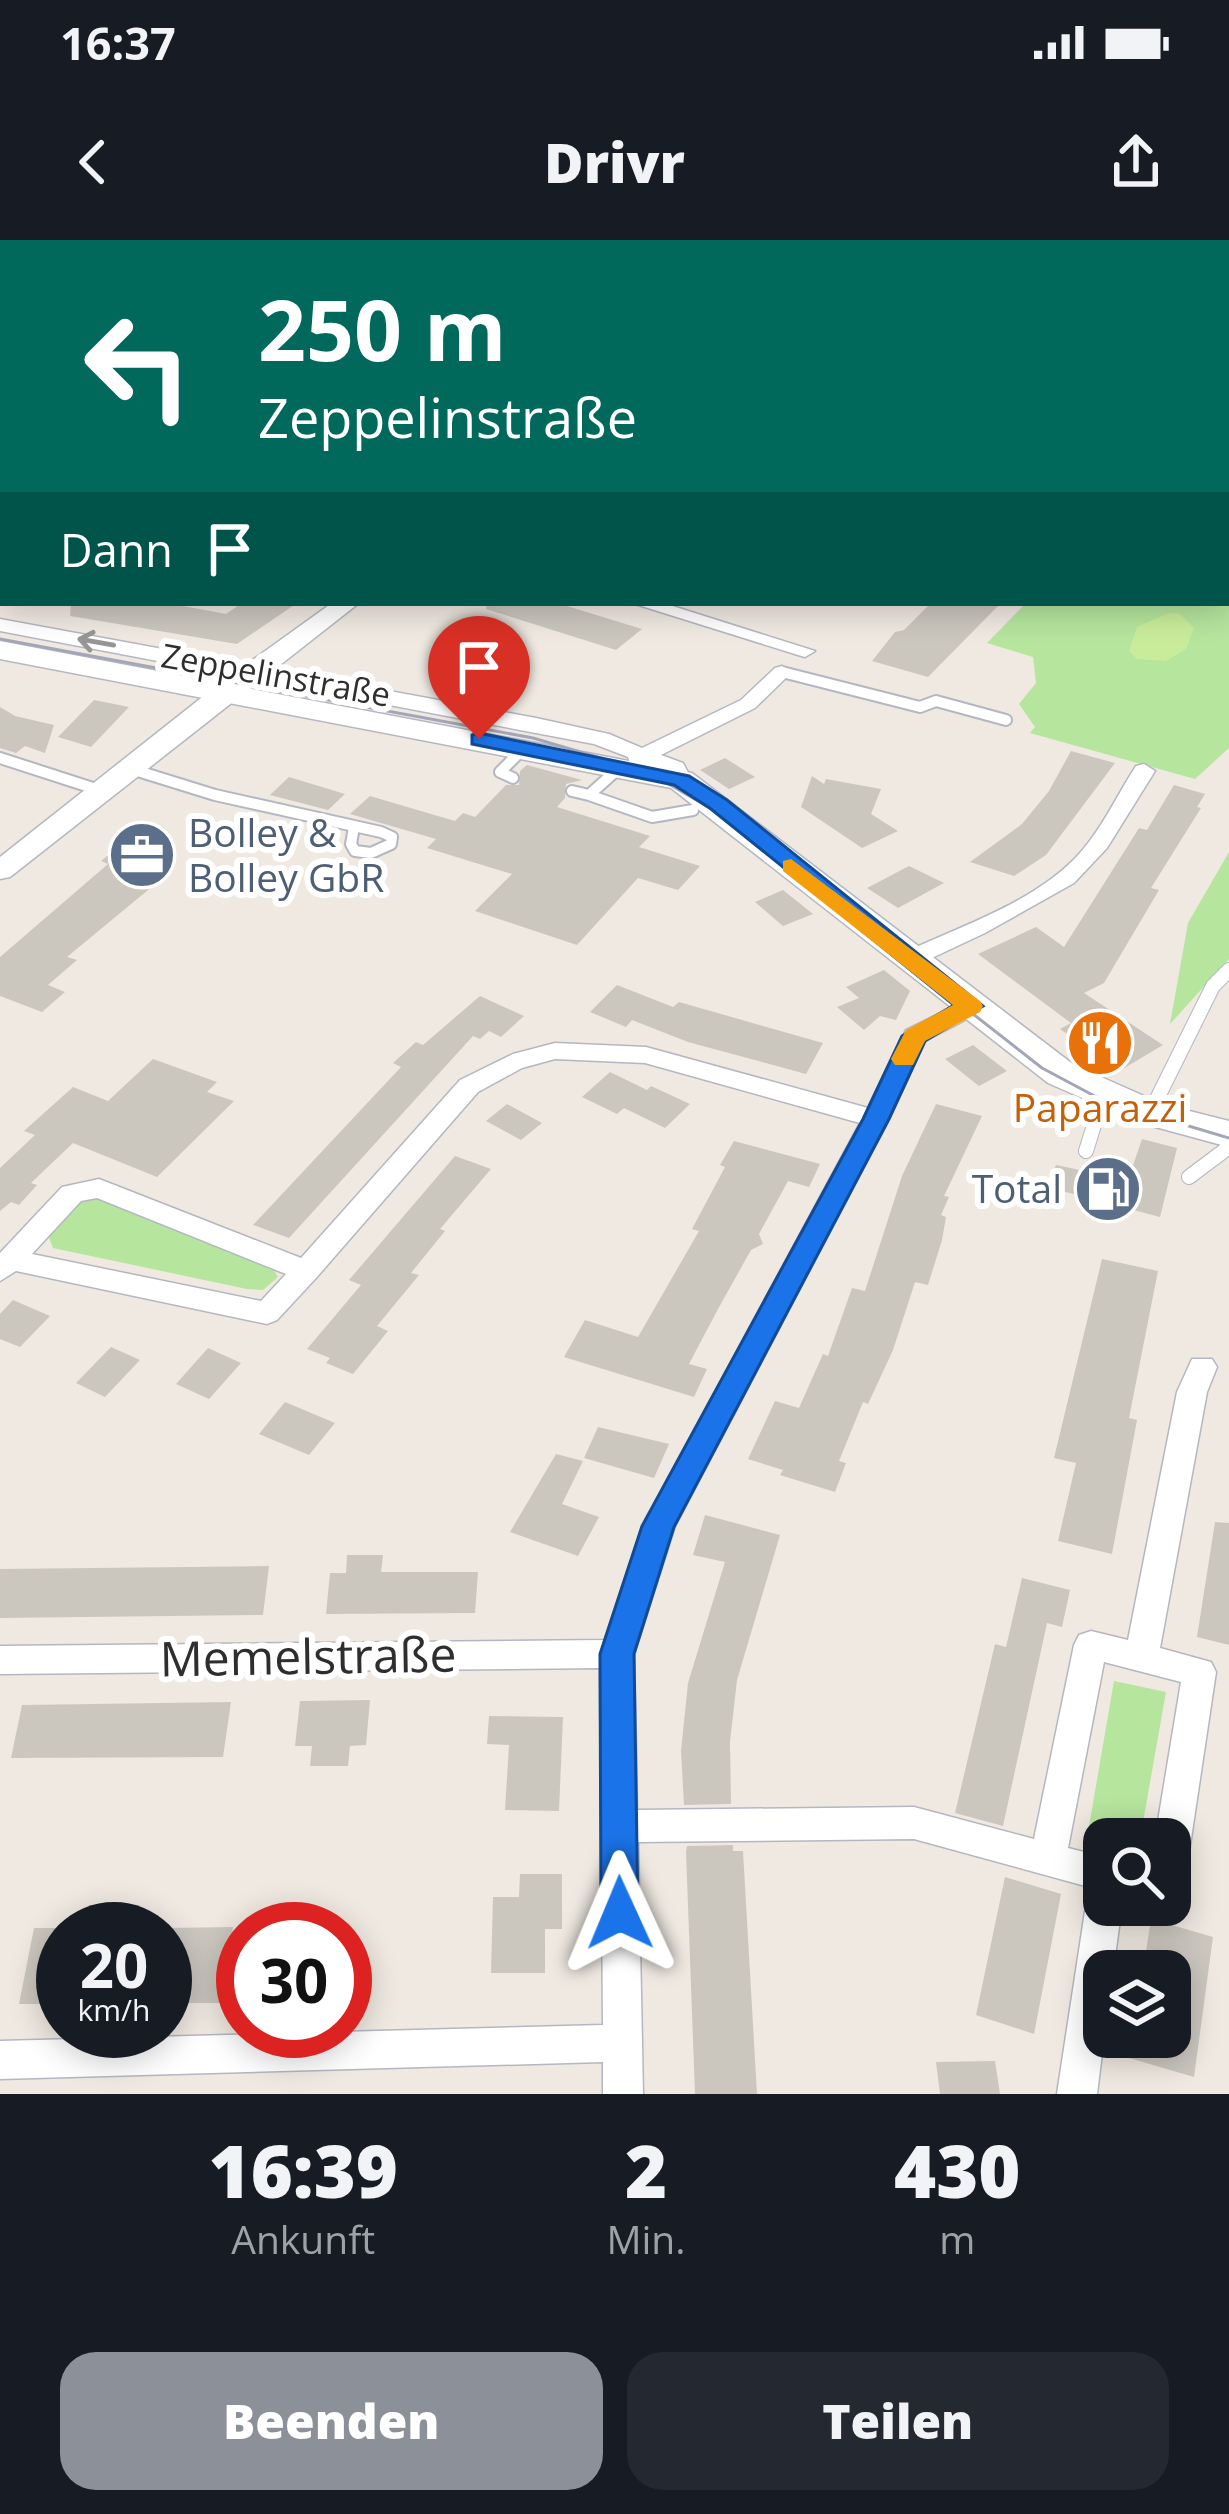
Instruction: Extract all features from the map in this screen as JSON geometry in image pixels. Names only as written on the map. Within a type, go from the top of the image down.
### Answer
[{"type":"main road","name":"Zeppelinstraße","points":[[0,650],[524,748],[631,762],[687,795],[719,805],[1061,1075],[1150,1113],[1229,1134]]},
{"type":"street","points":[[0,871],[224,692],[342,606]]},
{"type":"street","points":[[652,606],[805,651]]},
{"type":"street","name":"Zeppelinstraße","points":[[0,625],[536,724],[631,762]]},
{"type":"street","points":[[631,762],[748,704],[782,672]]},
{"type":"street","points":[[910,958],[985,924],[1072,873],[1086,861],[1144,771]]},
{"type":"street","points":[[623,2094],[617,1654],[658,1526],[876,1119],[915,1036],[971,1006]]},
{"type":"street","points":[[6,1265],[267,1313],[469,1086],[513,1062],[555,1051],[646,1055],[876,1119]]},
{"type":"street","points":[[6,1265],[72,1194],[99,1188],[306,1271]]},
{"type":"street","points":[[1142,1658],[1192,1392],[1202,1367]]},
{"type":"street","points":[[1048,1859],[1091,1645],[1214,1676],[1180,1818]]},
{"type":"street","name":"Memelstraße","points":[[0,1660],[617,1654]]},
{"type":"street","points":[[618,1826],[914,1823],[1083,1868]]},
{"type":"street","points":[[1077,2094],[1101,1926]]},
{"type":"street","points":[[0,2060],[622,2043]]},
{"type":"lane","points":[[782,672],[920,707],[936,701],[1006,719]]},
{"type":"lane","points":[[513,778],[500,772],[524,748]]},
{"type":"lane","points":[[0,758],[99,790]]},
{"type":"lane","points":[[589,795],[631,762]]},
{"type":"lane","points":[[128,768],[215,795],[354,826]]},
{"type":"lane","points":[[572,791],[652,817],[687,795]]},
{"type":"lane","points":[[1150,1113],[1213,986],[1229,970]]},
{"type":"lane","points":[[1086,1151],[1103,1096]]},
{"type":"lane","points":[[1189,1177],[1229,1147]]},
{"type":"green space","points":[[1023,606],[1229,606],[1229,748],[1195,779],[1030,733],[1035,727],[1019,704],[1036,683],[1033,657],[987,643]]},
{"type":"green space","points":[[1169,613],[1180,614],[1194,628],[1186,649],[1166,661],[1137,659],[1129,651],[1137,627]]},
{"type":"green space","points":[[1229,852],[1229,959],[1170,1024],[1188,923]]},
{"type":"green space","points":[[103,1197],[271,1265],[278,1277],[263,1290],[247,1289],[53,1248],[47,1232],[82,1199]]},
{"type":"green space","points":[[1114,1681],[1166,1692],[1144,1818],[1090,1818]]},
{"type":"building","points":[[71,606],[183,606],[226,614],[238,606],[293,606],[237,644],[70,616]]},
{"type":"building","points":[[567,606],[642,629],[616,650],[486,609]]},
{"type":"building","points":[[928,606],[998,606],[928,677],[872,661],[895,632],[904,630]]},
{"type":"building","points":[[94,700],[129,707],[91,747],[58,737]]},
{"type":"building","points":[[0,707],[15,716],[54,725],[45,753],[25,746],[16,753],[0,748]]},
{"type":"building","points":[[1071,751],[1115,763],[1046,855],[1014,876],[970,862],[1022,824],[1049,791]]},
{"type":"building","points":[[725,758],[755,777],[729,789],[700,770]]},
{"type":"building","points":[[527,765],[582,780],[566,784],[565,798],[557,807],[650,836],[639,847],[700,866],[678,890],[638,878],[577,945],[475,911],[512,874],[427,848],[436,839],[350,814],[370,796],[455,821],[463,813],[475,817],[506,785],[519,785],[520,771]]},
{"type":"building","points":[[812,776],[824,784],[826,779],[881,789],[871,814],[898,831],[862,848],[801,807]]},
{"type":"building","points":[[289,777],[345,794],[328,810],[270,795]]},
{"type":"building","points":[[1174,785],[1205,794],[1197,807],[1201,808],[1151,888],[1159,890],[1104,983],[1084,993],[1163,1045],[1121,1070],[1060,1029],[1071,1023],[978,954],[1036,927],[1064,947],[1139,828],[1147,830]]},
{"type":"building","points":[[129,838],[163,850],[148,863],[171,871],[67,957],[77,960],[48,985],[65,992],[42,1012],[0,996],[0,957],[108,864],[101,861]]},
{"type":"building","points":[[909,866],[944,883],[898,908],[867,888]]},
{"type":"building","points":[[783,890],[813,914],[783,926],[755,902]]},
{"type":"building","points":[[884,970],[910,991],[896,1020],[880,1016],[864,1030],[837,1007],[859,998],[846,987]]},
{"type":"building","points":[[617,985],[673,1007],[679,1002],[823,1043],[806,1074],[688,1042],[632,1020],[626,1027],[590,1012]]},
{"type":"building","points":[[480,996],[524,1016],[501,1037],[489,1031],[480,1039],[473,1036],[289,1238],[253,1225],[401,1067],[393,1063],[416,1042],[423,1045]]},
{"type":"building","points":[[973,1045],[1007,1071],[979,1086],[945,1059]]},
{"type":"building","points":[[153,1059],[217,1082],[207,1092],[234,1101],[157,1177],[73,1143],[31,1183],[37,1185],[19,1205],[11,1202],[0,1211],[0,1168],[35,1135],[24,1131],[73,1087],[108,1101]]},
{"type":"building","points":[[610,1072],[690,1104],[665,1128],[624,1108],[617,1114],[582,1097]]},
{"type":"building","points":[[507,1104],[542,1123],[521,1140],[486,1121]]},
{"type":"building","points":[[936,1104],[982,1116],[944,1196],[949,1197],[941,1215],[946,1217],[942,1240],[928,1285],[915,1282],[893,1350],[868,1404],[863,1402],[839,1461],[846,1463],[835,1492],[780,1475],[783,1470],[748,1459],[775,1401],[799,1408],[823,1354],[828,1356],[852,1288],[865,1291],[902,1176]]},
{"type":"building","name":"Total","points":[[1142,1139],[1177,1148],[1160,1217],[1047,1187],[1056,1165],[1128,1180]]},
{"type":"building","points":[[734,1141],[820,1164],[809,1187],[788,1181],[759,1234],[763,1244],[751,1250],[718,1309],[689,1364],[707,1369],[694,1397],[564,1357],[585,1320],[638,1337],[699,1231],[692,1229]]},
{"type":"building","points":[[455,1156],[491,1169],[440,1229],[445,1231],[411,1273],[419,1275],[377,1326],[388,1331],[353,1374],[326,1363],[330,1358],[307,1349],[361,1285],[349,1280]]},
{"type":"building","points":[[1102,1259],[1158,1271],[1129,1418],[1137,1420],[1112,1554],[1058,1541],[1076,1463],[1054,1458]]},
{"type":"building","points":[[13,1300],[50,1316],[20,1347],[0,1339],[0,1314]]},
{"type":"building","points":[[111,1347],[140,1360],[105,1397],[76,1383]]},
{"type":"building","points":[[208,1348],[241,1363],[209,1399],[176,1384]]},
{"type":"building","points":[[285,1402],[335,1423],[309,1455],[259,1434]]},
{"type":"building","points":[[598,1427],[669,1444],[654,1478],[584,1458]]},
{"type":"building","points":[[556,1454],[583,1461],[562,1504],[599,1517],[578,1556],[510,1532]]},
{"type":"building","points":[[705,1515],[780,1535],[737,1680],[730,1742],[731,1804],[684,1805],[681,1751],[688,1683],[725,1562],[693,1555]]},
{"type":"building","points":[[1215,1522],[1229,1523],[1229,1645],[1197,1637]]},
{"type":"building","points":[[347,1555],[383,1555],[381,1572],[478,1572],[475,1613],[326,1614],[330,1573],[346,1573]]},
{"type":"building","points":[[269,1566],[263,1615],[0,1618],[0,1569]]},
{"type":"building","points":[[1022,1578],[1070,1590],[1062,1627],[1047,1623],[1003,1826],[955,1813],[995,1644],[1006,1647]]},
{"type":"building","points":[[370,1700],[366,1745],[350,1746],[348,1766],[310,1766],[312,1746],[295,1746],[300,1701]]},
{"type":"building","points":[[231,1702],[223,1757],[11,1758],[22,1705]]},
{"type":"building","points":[[489,1716],[563,1717],[559,1811],[505,1810],[509,1745],[487,1744]]},
{"type":"building","points":[[733,1845],[733,1851],[743,1851],[757,2094],[695,2094],[686,1852],[687,1846]]},
{"type":"building","points":[[520,1874],[562,1874],[562,1929],[545,1929],[545,1973],[491,1973],[493,1897],[519,1897]]},
{"type":"building","points":[[1005,1877],[1061,1894],[1034,2034],[976,2015]]},
{"type":"building","points":[[1150,1926],[1175,1926],[1213,1937],[1194,2077],[1129,2058],[1191,2058],[1191,1950],[1146,1950]]},
{"type":"building","points":[[216,1927],[216,2003],[192,2003],[192,1928]]},
{"type":"building","points":[[34,1928],[36,1928],[36,2004],[19,2004]]},
{"type":"building","points":[[995,2061],[1000,2094],[940,2094],[936,2062]]},
{"type":"tram line","points":[[0,639],[533,738],[648,772],[710,808],[1042,1068],[1102,1100],[1229,1138]]},
{"type":"slow traffic","points":[[791,866],[971,1006],[915,1036],[904,1059]]},
{"type":"place","name":"Bolley & Bolley GbR","points":[[142,855]]},
{"type":"place","name":"Paparazzi","points":[[1100,1043]]},
{"type":"place","name":"Total","points":[[1108,1189]]},
{"type":"route","points":[[479,739],[681,780],[719,805],[971,1006],[915,1036],[876,1119],[658,1526],[617,1654],[620,1913]]}]
